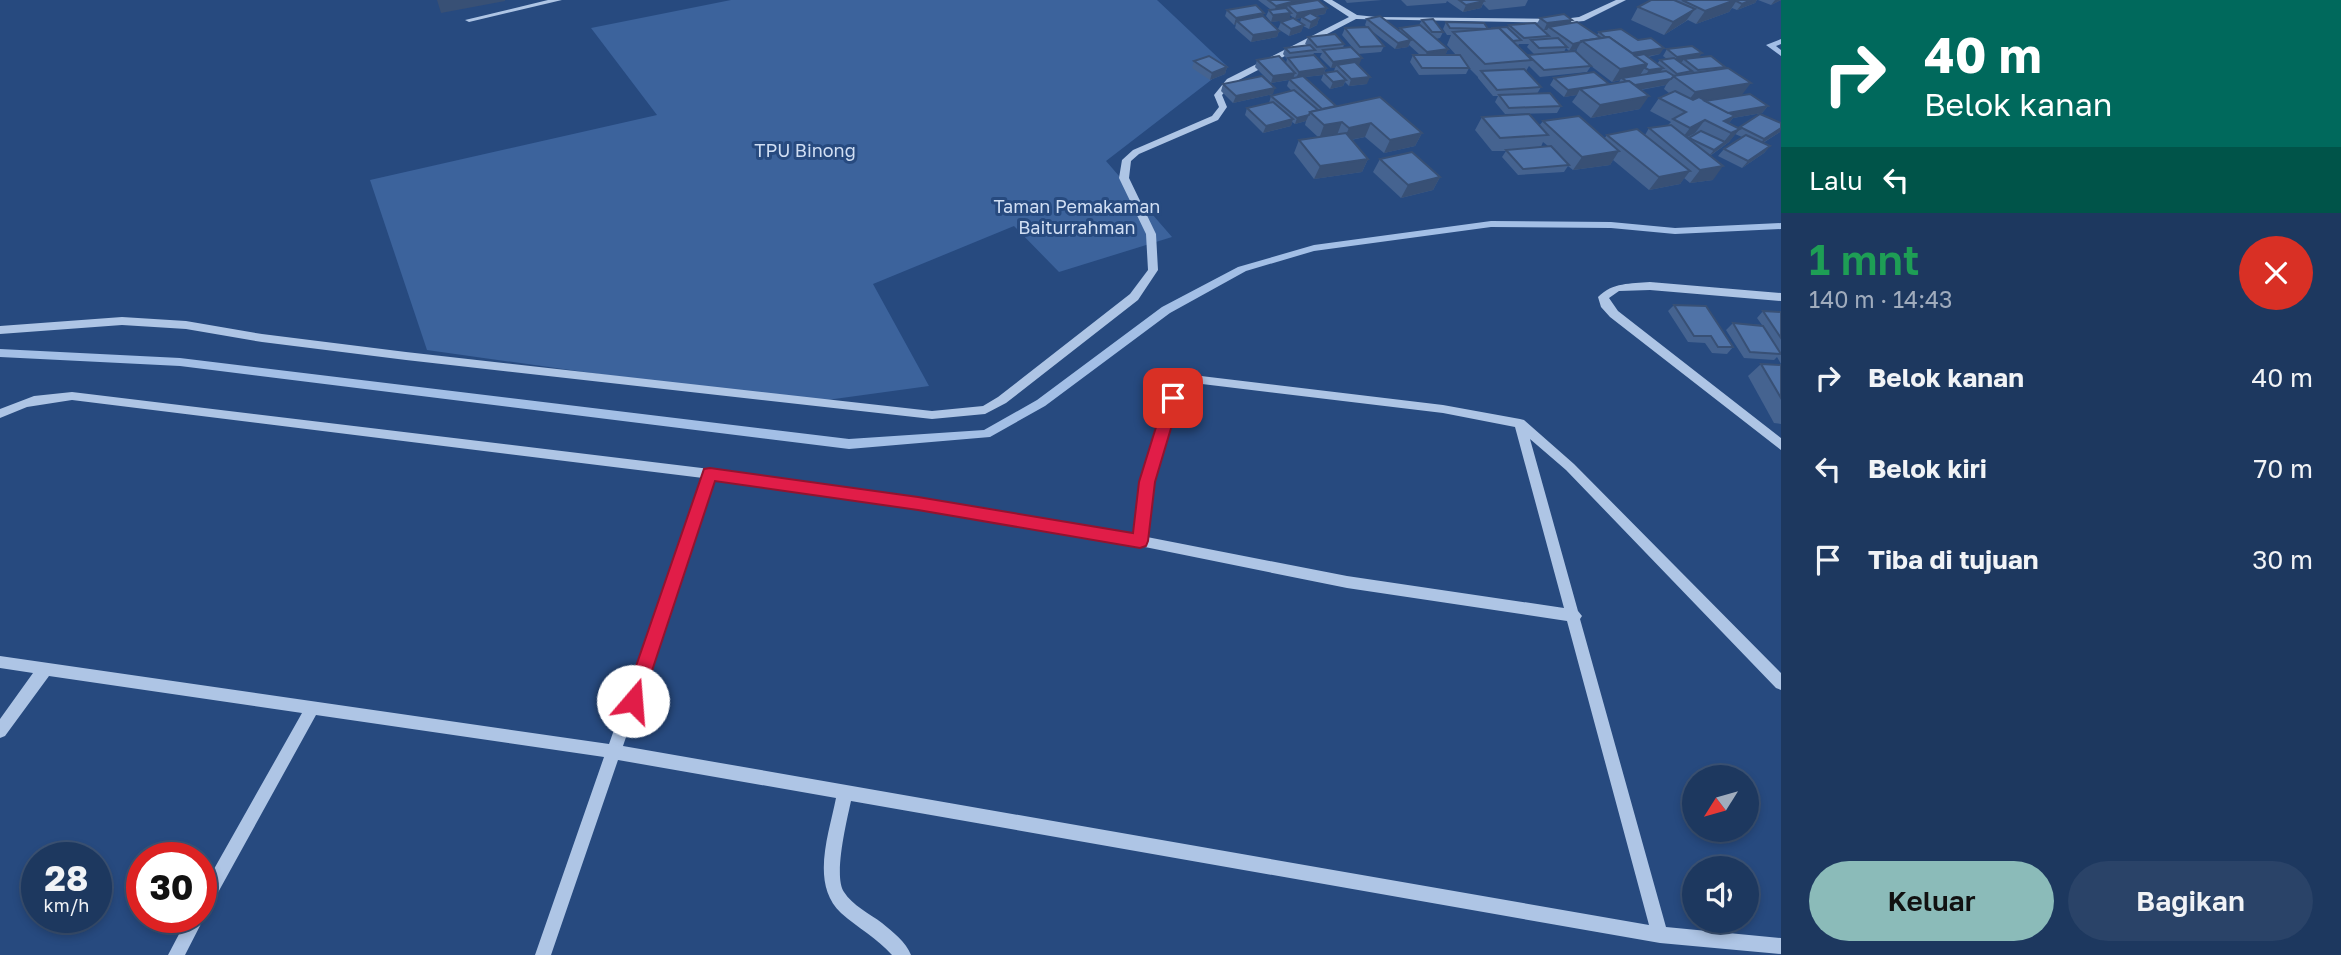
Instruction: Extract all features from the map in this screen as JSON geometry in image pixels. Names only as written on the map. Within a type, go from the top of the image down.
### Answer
[{"type":"street","points":[[469,20],[558,0]]},
{"type":"street","points":[[1327,0],[1355,17],[1563,21],[1581,19],[1622,0]]},
{"type":"street","points":[[0,330],[122,321],[186,325],[262,338],[433,359],[919,413],[966,414],[985,410],[1023,384],[1134,297],[1153,270],[1151,234],[1124,178],[1127,160],[1136,152],[1215,118],[1223,107],[1218,94],[1230,81],[1355,17]]},
{"type":"street","points":[[1781,297],[1650,286],[1617,288],[1603,297],[1605,304],[1614,314],[1781,445]]},
{"type":"street","points":[[1140,541],[1147,482],[1173,398],[1201,380],[1213,379],[1443,409],[1520,423],[1570,467],[1781,682]]},
{"type":"street","points":[[0,414],[19,404],[37,399],[72,396],[710,474],[918,504],[1140,541],[1347,582],[1575,616]]},
{"type":"street","points":[[1520,423],[1575,616],[1660,935]]},
{"type":"street","points":[[543,955],[616,752],[710,474]]},
{"type":"street","points":[[0,662],[616,752],[1660,935],[1781,946]]},
{"type":"street","points":[[0,731],[45,669]]},
{"type":"street","points":[[217,880],[313,706]]},
{"type":"street","points":[[845,792],[832,888],[838,898],[892,939],[902,955]]},
{"type":"street","points":[[176,955],[188,933]]},
{"type":"green space","name":"TPU Binong","points":[[731,0],[1157,0],[1228,67],[1106,161],[1172,237],[1059,272],[1014,226],[873,284],[929,386],[805,403],[427,350],[370,180],[657,115],[591,28]]},
{"type":"building","points":[[1268,0],[1299,0],[1276,6]]},
{"type":"building","points":[[1318,0],[1327,8],[1297,13],[1288,5]]},
{"type":"building","points":[[1459,0],[1483,0],[1484,1],[1466,5]]},
{"type":"building","points":[[1651,0],[1674,0],[1695,9],[1673,22],[1638,7]]},
{"type":"building","points":[[1682,0],[1735,0],[1705,11]]},
{"type":"building","points":[[1737,0],[1751,0],[1742,4]]},
{"type":"building","points":[[1256,5],[1264,13],[1236,18],[1227,10]]},
{"type":"building","points":[[1286,8],[1291,13],[1273,15],[1269,10]]},
{"type":"building","points":[[1310,13],[1319,18],[1311,22],[1302,17]]},
{"type":"building","points":[[1564,14],[1572,20],[1547,23],[1540,18]]},
{"type":"building","points":[[1263,16],[1279,31],[1253,35],[1237,21]]},
{"type":"building","points":[[1380,16],[1411,40],[1398,43],[1367,19]]},
{"type":"building","points":[[1293,18],[1304,25],[1291,29],[1281,22]]},
{"type":"building","points":[[1433,19],[1443,32],[1432,32],[1422,20]]},
{"type":"building","points":[[1446,22],[1484,23],[1488,29],[1450,28]]},
{"type":"building","points":[[1577,22],[1601,38],[1573,44],[1549,27]]},
{"type":"building","points":[[1535,23],[1549,36],[1524,38],[1509,25]]},
{"type":"building","points":[[1420,25],[1448,49],[1427,52],[1400,28]]},
{"type":"building","points":[[1368,27],[1384,46],[1360,47],[1345,28]]},
{"type":"building","points":[[1507,27],[1521,40],[1513,41],[1499,28],[1491,28]]},
{"type":"building","points":[[1499,28],[1532,60],[1485,64],[1453,32]]},
{"type":"building","points":[[1621,29],[1638,40],[1651,38],[1664,48],[1632,53],[1599,32]]},
{"type":"building","points":[[1335,34],[1344,44],[1317,47],[1308,37]]},
{"type":"building","points":[[1609,37],[1647,64],[1620,69],[1582,41]]},
{"type":"building","points":[[1558,38],[1567,47],[1539,48],[1531,40]]},
{"type":"building","points":[[1310,45],[1315,50],[1290,53],[1285,48]]},
{"type":"building","points":[[1692,46],[1702,53],[1677,57],[1667,49]]},
{"type":"building","points":[[1351,47],[1362,58],[1333,62],[1323,50]]},
{"type":"building","points":[[1575,51],[1591,66],[1544,70],[1528,55]]},
{"type":"building","points":[[1644,54],[1663,68],[1645,68],[1647,64],[1635,56]]},
{"type":"building","points":[[1314,55],[1326,68],[1299,72],[1288,58]]},
{"type":"building","points":[[1413,55],[1460,55],[1469,68],[1422,68]]},
{"type":"building","points":[[1209,56],[1227,67],[1212,73],[1194,61]]},
{"type":"building","points":[[1279,56],[1295,73],[1273,76],[1257,60]]},
{"type":"building","points":[[1711,56],[1725,67],[1698,70],[1684,59]]},
{"type":"building","points":[[1674,58],[1692,71],[1677,74],[1660,60]]},
{"type":"building","points":[[1355,62],[1370,77],[1351,79],[1337,65]]},
{"type":"building","points":[[1728,68],[1751,83],[1695,92],[1673,76]]},
{"type":"building","points":[[1524,69],[1541,87],[1497,90],[1481,71]]},
{"type":"building","points":[[1337,71],[1346,80],[1333,82],[1324,73]]},
{"type":"building","points":[[1666,71],[1674,76],[1671,79],[1635,85],[1622,78]]},
{"type":"building","points":[[1594,72],[1609,84],[1568,90],[1554,78]]},
{"type":"building","points":[[1262,76],[1275,88],[1236,96],[1223,84]]},
{"type":"building","points":[[1303,76],[1336,106],[1322,109],[1289,79]]},
{"type":"building","points":[[1629,81],[1649,96],[1600,105],[1580,89]]},
{"type":"building","points":[[1294,90],[1318,110],[1297,118],[1271,96]]},
{"type":"building","points":[[1675,91],[1693,100],[1699,97],[1735,116],[1724,121],[1740,129],[1731,133],[1705,120],[1690,128],[1673,119],[1686,112],[1659,98]]},
{"type":"building","points":[[1550,93],[1561,106],[1509,108],[1499,95]]},
{"type":"building","points":[[1750,94],[1768,106],[1728,113],[1705,101]]},
{"type":"building","points":[[1380,97],[1422,133],[1390,140],[1371,123],[1349,128],[1342,122],[1324,125],[1310,112]]},
{"type":"building","points":[[1273,102],[1293,119],[1266,126],[1247,108]]},
{"type":"building","points":[[1529,114],[1548,135],[1500,138],[1482,117]]},
{"type":"building","points":[[1760,114],[1781,123],[1781,128],[1764,139],[1740,127]]},
{"type":"building","points":[[1579,116],[1619,151],[1582,157],[1543,121]]},
{"type":"building","points":[[1671,125],[1723,166],[1700,170],[1649,128]]},
{"type":"building","points":[[1637,129],[1690,171],[1659,177],[1607,135]]},
{"type":"building","points":[[1701,131],[1725,142],[1714,150],[1689,138]]},
{"type":"building","points":[[1346,133],[1368,159],[1320,166],[1299,140]]},
{"type":"building","points":[[1746,135],[1770,146],[1748,161],[1724,149]]},
{"type":"building","points":[[1551,146],[1569,165],[1523,169],[1506,150]]},
{"type":"building","points":[[1412,152],[1440,177],[1408,185],[1380,159]]},
{"type":"building","points":[[1674,305],[1706,306],[1733,347],[1718,347],[1711,336],[1694,336]]},
{"type":"building","points":[[1763,311],[1781,312],[1781,338]]},
{"type":"building","points":[[1733,323],[1763,326],[1781,354],[1750,352]]},
{"type":"building","points":[[1761,364],[1781,365],[1781,398]]},
{"type":"waterway","points":[[1781,41],[1770,45],[1781,54]]},
{"type":"waterway","points":[[0,353],[180,362],[849,444],[986,434],[1041,403],[1166,310],[1242,269],[1314,248],[1491,224],[1611,225],[1675,231],[1781,226]]},
{"type":"route","points":[[633,701],[710,474],[918,504],[1140,541],[1147,482],[1173,398]]},
{"type":"park label","name":"Taman Pemakaman Baiturrahman","points":[[1077,216]]}]
